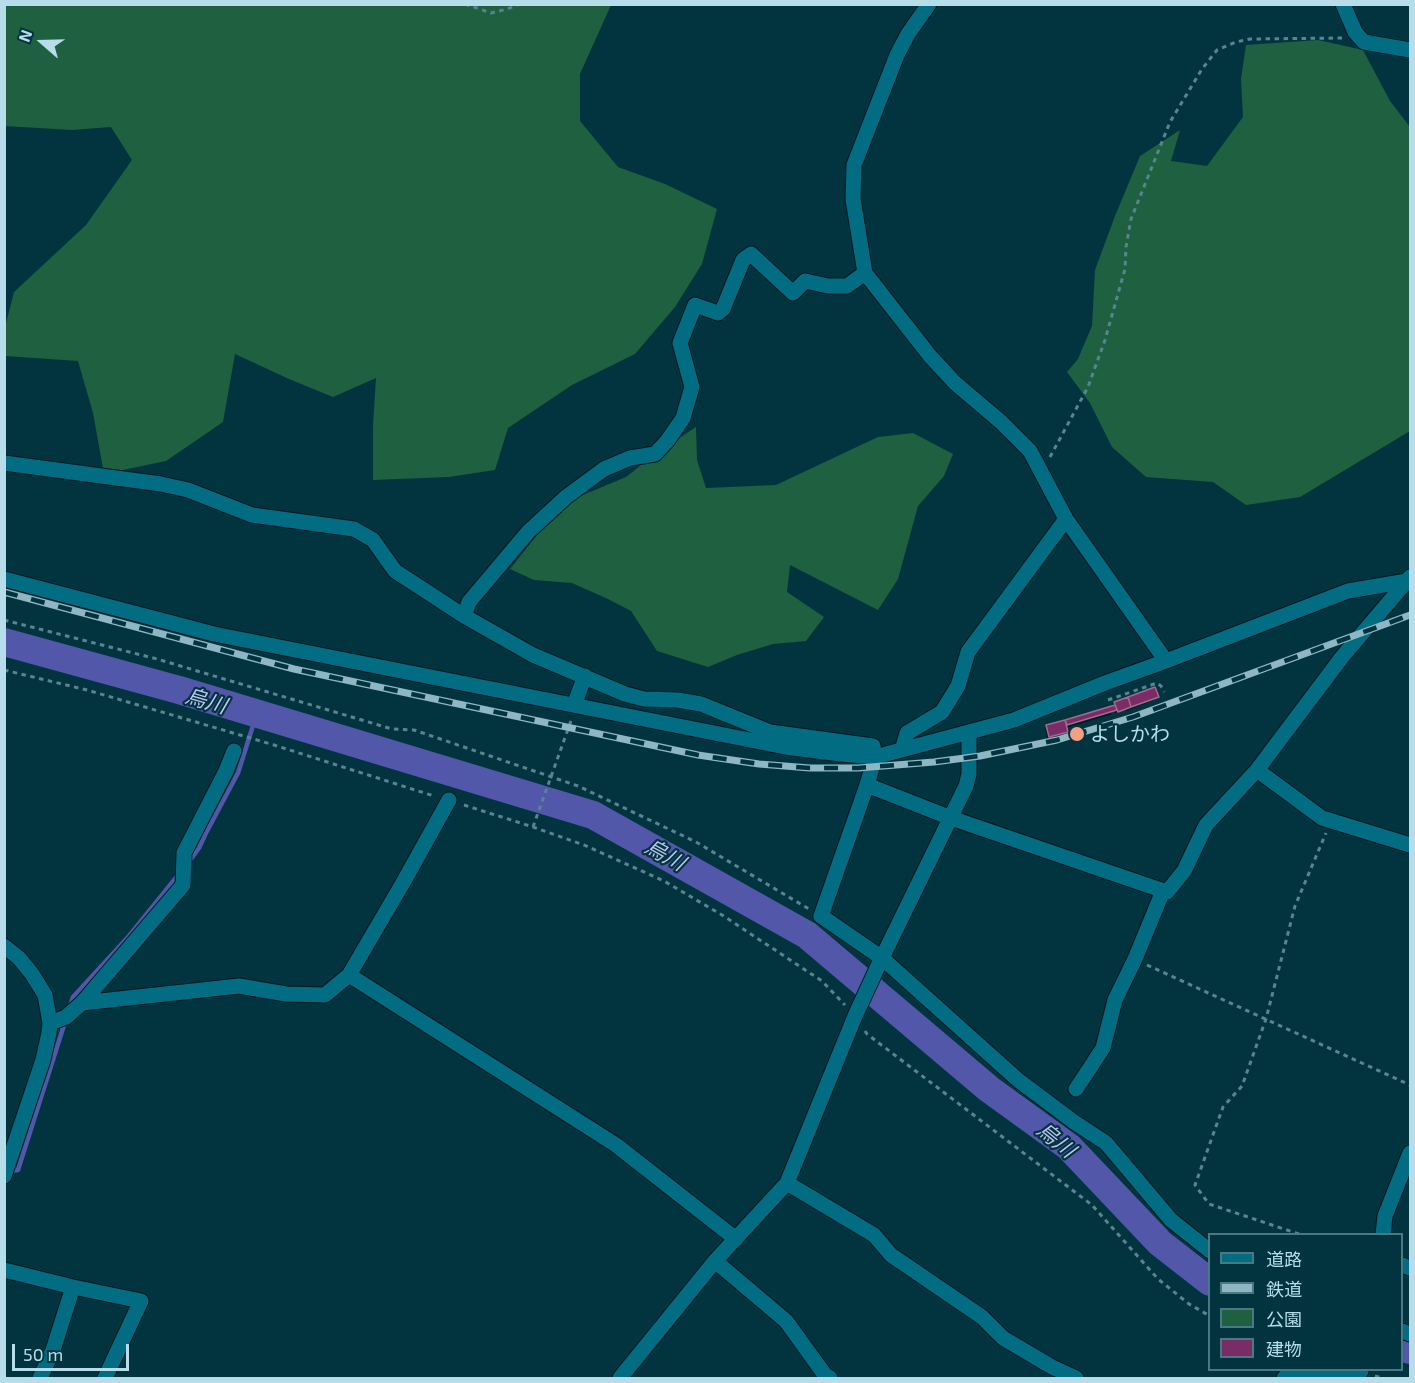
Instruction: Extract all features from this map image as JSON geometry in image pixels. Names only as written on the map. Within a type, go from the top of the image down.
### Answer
[{"type":"street","points":[[929,4],[908,34],[897,55],[854,165],[853,199],[865,273],[948,377],[1001,422],[1030,451],[1065,519],[1166,661]]},
{"type":"street","points":[[1343,4],[1355,32],[1364,42],[1410,50]]},
{"type":"street","points":[[464,616],[469,602],[520,541],[566,497],[604,469],[630,458],[655,454],[668,440],[683,418],[692,387],[680,343],[696,304],[718,313],[723,309],[743,260],[751,254],[793,293],[805,281],[847,286],[865,273]]},
{"type":"street","points":[[4,463],[161,484],[188,490],[252,515],[354,530],[373,540],[395,571],[464,616],[533,655],[625,694],[644,699],[678,700],[701,704],[770,732],[873,746],[875,757],[867,785],[821,916],[881,961],[1018,1080],[1106,1143],[1171,1220],[1208,1250]]},
{"type":"street","points":[[902,750],[907,733],[942,712],[958,686],[968,652],[1065,519]]},
{"type":"street","points":[[4,579],[214,634],[785,747],[875,757],[1014,720],[1348,591],[1408,579]]},
{"type":"street","points":[[867,785],[951,818],[1167,892],[1184,871],[1206,825],[1257,770],[1342,657],[1408,579]]},
{"type":"street","points":[[574,705],[585,676]]},
{"type":"street","points":[[620,1378],[715,1261],[787,1183],[856,1013],[966,786],[969,774],[969,733]]},
{"type":"street","points":[[50,1023],[66,1017],[82,1003],[183,885],[184,853],[234,751]]},
{"type":"street","points":[[1257,770],[1322,818],[1410,845]]},
{"type":"street","points":[[82,1003],[239,986],[286,994],[325,996],[349,975],[449,800]]},
{"type":"street","points":[[1076,1089],[1103,1048],[1115,1000],[1163,891]]},
{"type":"street","points":[[4,946],[19,958],[45,995],[50,1023],[44,1060],[4,1176]]},
{"type":"street","points":[[349,975],[616,1145],[736,1239]]},
{"type":"street","points":[[1383,1233],[1385,1216],[1410,1153]]},
{"type":"street","points":[[787,1183],[874,1235],[891,1255],[982,1317],[1003,1338],[1052,1367],[1076,1378]]},
{"type":"street","points":[[715,1261],[786,1321],[825,1375],[830,1378]]},
{"type":"street","points":[[4,1270],[141,1301],[105,1378]]},
{"type":"street","points":[[40,1378],[53,1350],[73,1287]]},
{"type":"street","points":[[1284,1378],[1289,1372],[1341,1378],[1361,1371]]},
{"type":"path","points":[[465,4],[490,13],[520,4]]},
{"type":"path","points":[[1041,471],[1088,387],[1105,340],[1125,268],[1131,219],[1170,122],[1216,50],[1250,39],[1345,38],[1364,42]]},
{"type":"path","points":[[4,620],[157,659],[392,729],[414,730],[578,786],[696,842],[821,916]]},
{"type":"path","points":[[4,670],[87,690],[274,744],[533,827],[584,845],[664,881],[722,915],[822,981],[856,1013],[867,1034],[1092,1204],[1158,1279],[1189,1304],[1208,1315]]},
{"type":"path","points":[[533,827],[573,715],[574,705]]},
{"type":"path","points":[[1296,1233],[1209,1204],[1195,1185],[1223,1107],[1242,1086],[1266,1019],[1295,906],[1331,821]]},
{"type":"path","points":[[1135,959],[1410,1085]]},
{"type":"green space","points":[[5,5],[611,5],[580,74],[580,121],[618,167],[665,184],[717,209],[702,264],[675,307],[635,354],[572,385],[508,428],[495,470],[449,477],[373,480],[376,378],[333,397],[235,354],[223,422],[166,461],[104,474],[93,413],[78,361],[5,356],[5,327],[14,292],[86,225],[132,160],[111,127],[72,130],[5,126]]},
{"type":"green space","points":[[1318,40],[1363,50],[1390,101],[1410,127],[1410,431],[1300,497],[1246,505],[1213,482],[1146,477],[1112,447],[1090,403],[1067,372],[1078,359],[1092,326],[1095,270],[1140,156],[1180,130],[1171,161],[1207,166],[1243,117],[1241,79],[1246,45]]},
{"type":"green space","points":[[696,427],[697,460],[706,488],[776,485],[878,437],[913,433],[953,454],[944,476],[918,506],[898,579],[878,610],[790,565],[787,592],[824,617],[806,641],[773,644],[708,667],[657,651],[631,611],[608,599],[572,583],[534,580],[510,569],[539,533],[578,497],[626,477],[655,454]]},
{"type":"building","points":[[1155,687],[1159,697],[1131,707],[1128,697]]},
{"type":"building","points":[[1128,697],[1131,707],[1118,712],[1114,702]]},
{"type":"building","points":[[1115,705],[1117,710],[1067,725],[1065,720]]},
{"type":"building","points":[[1065,720],[1068,732],[1049,737],[1046,725]]},
{"type":"waterway","name":"烏川","points":[[4,642],[179,690],[593,815],[807,935],[989,1089],[1069,1147],[1160,1243],[1208,1280]]},
{"type":"waterway","points":[[188,863],[199,848],[238,773],[257,713]]},
{"type":"waterway","points":[[70,1006],[73,997],[129,936],[179,874]]},
{"type":"waterway","points":[[10,1171],[18,1170],[65,1022]]},
{"type":"waterway","name":"烏川","points":[[1403,1348],[1410,1350]]},
{"type":"railway","points":[[4,592],[294,669],[698,755],[759,764],[810,768],[858,768],[934,762],[980,756],[1057,740],[1133,717],[1410,615]]},
{"type":"place","name":"よしかわ","points":[[1077,734]]}]
